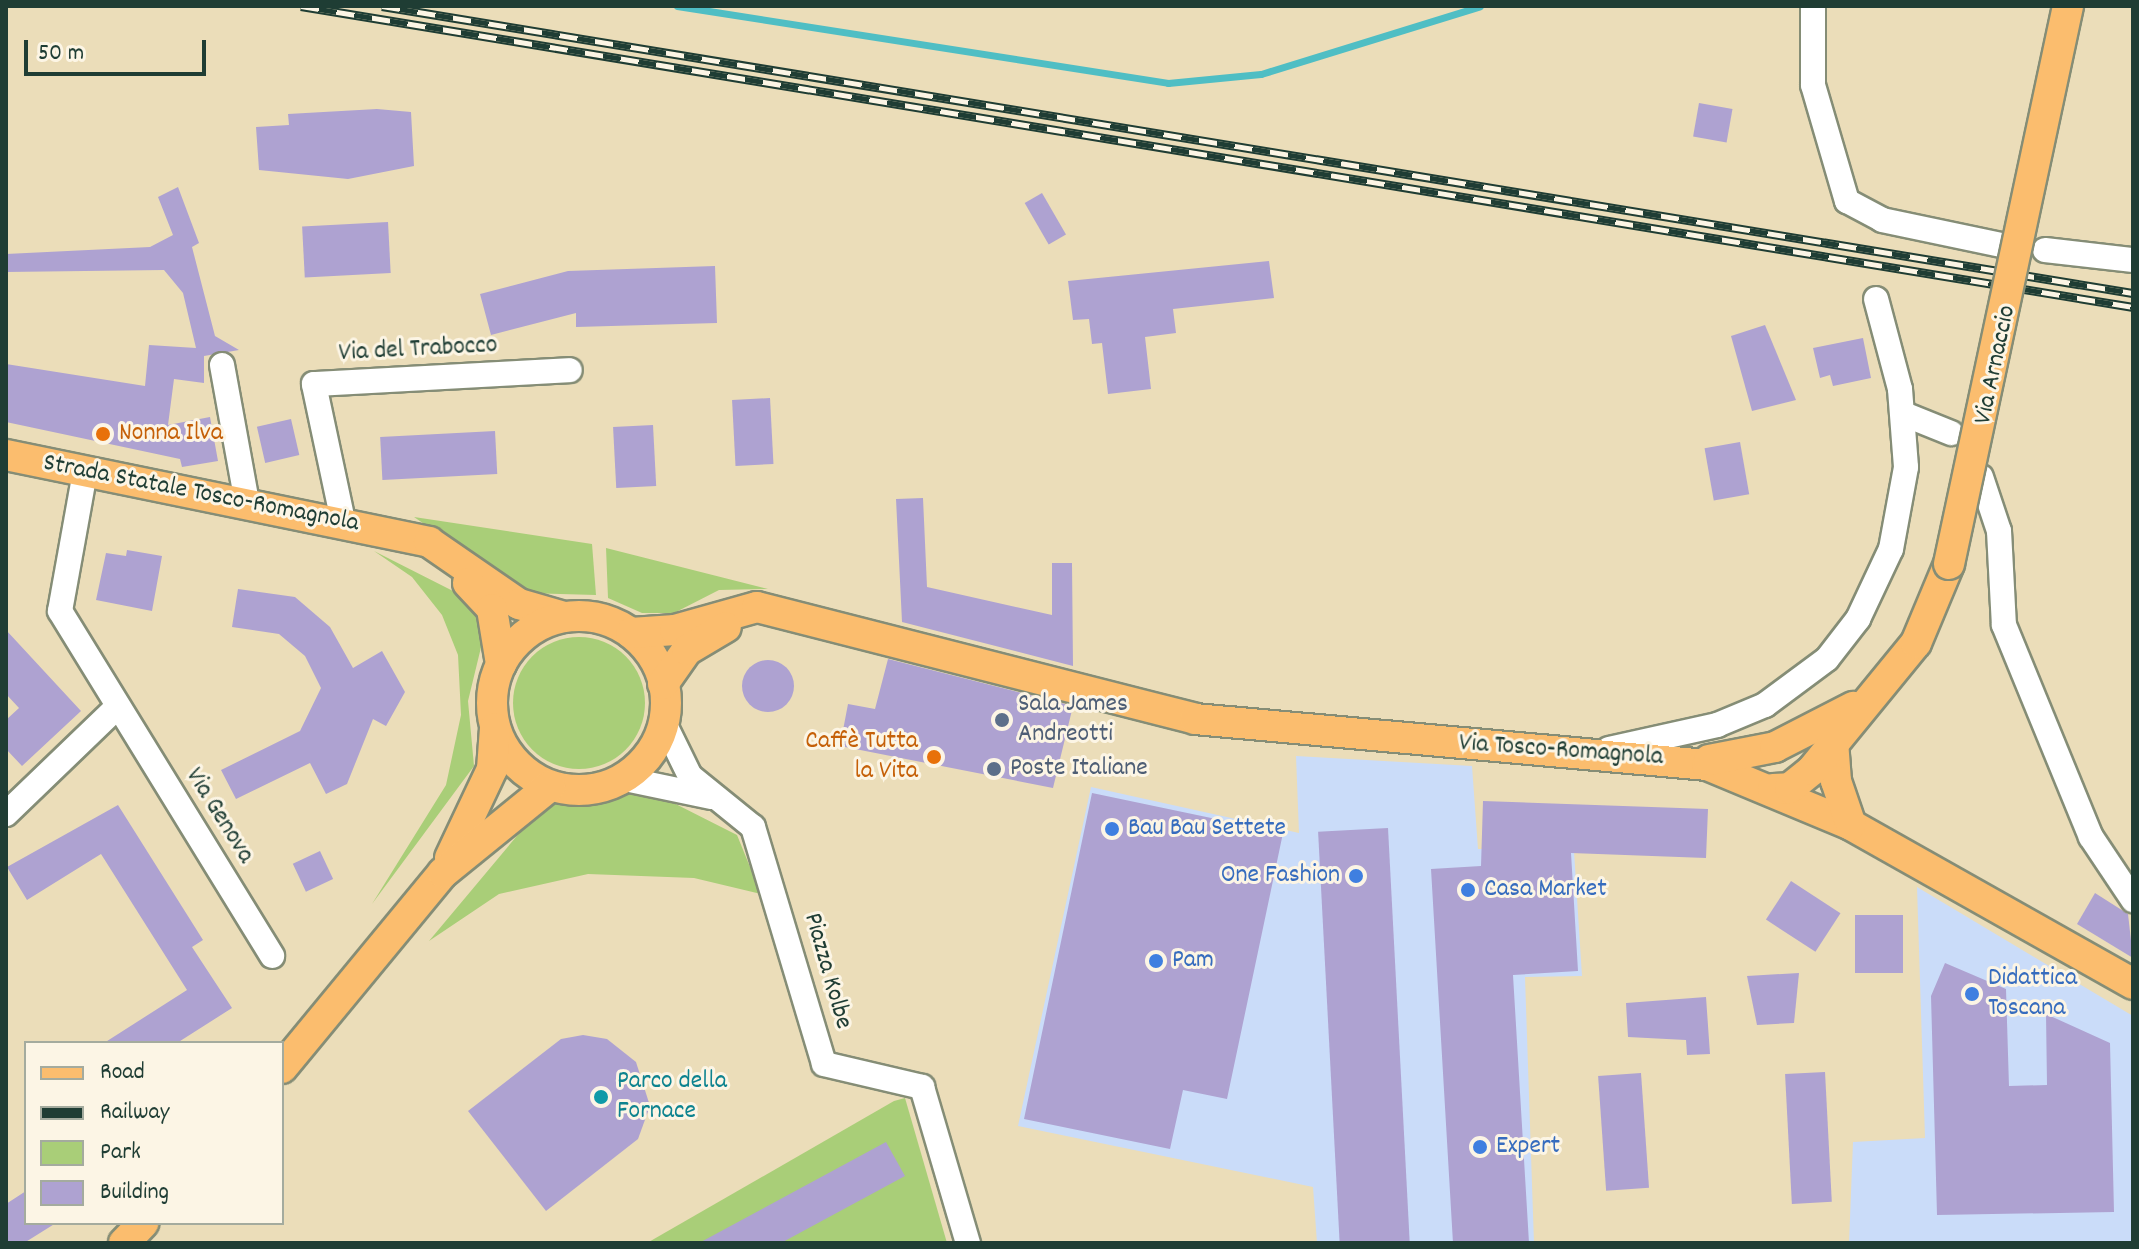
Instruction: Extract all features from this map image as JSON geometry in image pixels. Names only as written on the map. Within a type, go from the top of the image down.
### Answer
[{"type":"main road","name":"Via Arnaccio","points":[[1692,761],[1760,752],[1828,733],[1865,700],[1926,627],[1949,564],[2068,6]]},
{"type":"main road","name":"Strada Statale Tosco-Romagnola","points":[[6,455],[343,521],[429,542],[519,604],[561,616],[602,619],[631,633],[675,630],[738,607],[791,615],[943,654]]},
{"type":"main road","name":"Strada Statale Tosco-Romagnola","points":[[396,535],[486,599],[501,664]]},
{"type":"main road","name":"Strada Statale Tosco-Romagnola","points":[[663,684],[687,650],[711,633],[791,615]]},
{"type":"main road","name":"Strada Statale Tosco-Romagnola","points":[[443,873],[492,769],[495,726],[492,697],[501,664],[528,629],[561,616]]},
{"type":"main road","points":[[495,726],[520,767],[550,786],[585,789],[625,779],[651,753],[663,721],[663,684],[631,633]]},
{"type":"main road","name":"Via Tosco-Romagnola","points":[[943,654],[1195,719],[1692,761],[1773,789],[1851,825],[2133,984]]},
{"type":"main road","points":[[1773,789],[1828,733]]},
{"type":"main road","points":[[1828,733],[1836,781],[1851,825]]},
{"type":"main road","points":[[284,1066],[443,873],[550,786]]},
{"type":"main road","points":[[124,1243],[141,1225]]},
{"type":"street","points":[[1813,6],[1813,85],[1840,185],[1863,213],[2002,245]]},
{"type":"street","points":[[2045,250],[2133,260]]},
{"type":"street","points":[[1595,752],[1741,716],[1827,659],[1858,619],[1891,549],[1906,467],[1904,414],[1876,299]]},
{"type":"street","points":[[222,365],[247,503]]},
{"type":"street","name":"Via del Trabocco","points":[[343,521],[314,384],[570,370]]},
{"type":"street","name":"Via Arnaccio","points":[[1904,414],[1951,433]]},
{"type":"street","name":"Via Genova","points":[[85,472],[60,611],[116,708],[272,956]]},
{"type":"street","points":[[1981,477],[1999,531],[2004,625],[2091,837],[2133,900]]},
{"type":"street","points":[[6,814],[116,708]]},
{"type":"street","name":"Piazza Kolbe","points":[[663,721],[676,758],[714,797],[753,827],[824,1064],[922,1087],[968,1243]]},
{"type":"street","name":"Piazza Kolbe","points":[[625,779],[714,797]]},
{"type":"shaded area","points":[[1296,756],[1472,766],[1478,849],[1574,851],[1582,976],[1525,977],[1534,1243],[1317,1243],[1313,1187],[1018,1126],[1091,787],[1299,833]]},
{"type":"shaded area","points":[[1917,887],[2133,1016],[2133,1243],[1849,1243],[1853,1142],[1925,1138]]},
{"type":"green space","points":[[414,517],[592,544],[596,595],[525,593]]},
{"type":"green space","points":[[606,548],[768,589],[719,590],[674,613],[642,613],[608,598]]},
{"type":"green space","points":[[374,551],[453,591],[472,606],[484,635],[468,701],[474,766],[372,904],[446,785],[461,715],[458,655],[442,615],[412,577]]},
{"type":"green space","points":[[579,637],[604,642],[626,656],[640,678],[645,703],[640,728],[626,750],[604,764],[579,769],[554,764],[532,750],[518,728],[513,703],[518,678],[532,656],[554,642]]},
{"type":"green space","points":[[648,790],[737,835],[761,894],[694,878],[588,874],[499,894],[429,941],[542,806]]},
{"type":"green space","points":[[905,1098],[947,1243],[647,1243],[894,1101]]},
{"type":"building","points":[[1699,103],[1732,109],[1727,142],[1693,136]]},
{"type":"building","points":[[377,109],[411,112],[414,166],[348,179],[259,170],[256,127],[289,125],[288,114]]},
{"type":"building","points":[[178,187],[199,243],[192,247],[215,336],[239,350],[204,356],[204,383],[174,379],[168,425],[210,417],[218,461],[182,467],[180,459],[6,422],[6,364],[145,386],[149,345],[196,348],[183,293],[164,270],[6,272],[6,254],[150,247],[173,235],[158,197]]},
{"type":"building","points":[[1042,193],[1066,235],[1049,245],[1025,203]]},
{"type":"building","points":[[388,222],[391,273],[305,277],[302,227]]},
{"type":"building","points":[[1269,261],[1274,298],[1173,309],[1176,333],[1145,337],[1151,389],[1108,394],[1102,343],[1092,344],[1089,319],[1073,320],[1068,281]]},
{"type":"building","points":[[715,266],[717,323],[576,327],[576,313],[491,335],[480,294],[568,271]]},
{"type":"building","points":[[1765,325],[1796,400],[1752,411],[1731,336]]},
{"type":"building","points":[[1863,338],[1871,378],[1833,386],[1830,375],[1820,378],[1813,348]]},
{"type":"building","points":[[770,398],[773,464],[736,466],[732,400]]},
{"type":"building","points":[[291,419],[299,455],[265,463],[257,427]]},
{"type":"building","points":[[653,425],[656,486],[616,488],[613,427]]},
{"type":"building","points":[[495,431],[497,474],[382,480],[380,437]]},
{"type":"building","points":[[1740,442],[1749,494],[1714,500],[1705,448]]},
{"type":"building","points":[[923,498],[927,587],[1052,615],[1052,563],[1072,563],[1073,666],[902,622],[896,499]]},
{"type":"building","points":[[127,550],[162,556],[152,611],[96,600],[106,553],[126,556]]},
{"type":"building","points":[[238,589],[295,597],[330,627],[353,668],[382,651],[405,692],[386,726],[373,719],[347,784],[326,794],[310,763],[236,799],[221,770],[300,731],[321,688],[305,656],[279,634],[232,627]]},
{"type":"building","points":[[6,630],[81,711],[22,766],[6,749],[6,720],[19,708],[6,694]]},
{"type":"building","points":[[888,659],[1073,706],[1053,788],[840,746],[848,704],[875,709]]},
{"type":"building","points":[[768,660],[786,668],[794,686],[786,704],[768,712],[750,704],[742,686],[750,668]]},
{"type":"building","name":"Pam","points":[[1092,793],[1283,833],[1227,1099],[1183,1090],[1170,1149],[1024,1119]]},
{"type":"building","points":[[1483,801],[1708,809],[1706,858],[1571,853],[1578,971],[1513,975],[1529,1243],[1453,1243],[1431,869],[1481,866]]},
{"type":"building","points":[[118,805],[203,940],[192,947],[232,1008],[180,1041],[107,1041],[187,990],[101,854],[27,900],[7,867]]},
{"type":"building","points":[[1388,828],[1410,1242],[1340,1243],[1318,832]]},
{"type":"building","points":[[320,851],[333,879],[306,892],[293,864]]},
{"type":"building","points":[[1791,881],[1840,913],[1815,952],[1766,920]]},
{"type":"building","points":[[2095,893],[2128,914],[2133,958],[2077,924]]},
{"type":"building","points":[[1855,915],[1903,915],[1903,973],[1855,973]]},
{"type":"building","points":[[1945,963],[2006,989],[2009,1086],[2047,1085],[2046,1014],[2110,1043],[2114,1212],[1937,1215],[1931,996]]},
{"type":"building","points":[[1799,973],[1794,1023],[1757,1025],[1747,976]]},
{"type":"building","points":[[1706,997],[1710,1054],[1687,1055],[1686,1040],[1628,1037],[1626,1003]]},
{"type":"building","points":[[583,1035],[607,1039],[636,1062],[650,1106],[638,1139],[546,1211],[468,1111],[561,1039]]},
{"type":"building","points":[[1825,1072],[1832,1202],[1792,1204],[1785,1074]]},
{"type":"building","points":[[1641,1073],[1649,1188],[1606,1191],[1598,1076]]},
{"type":"building","points":[[886,1142],[905,1176],[781,1243],[699,1243]]},
{"type":"building","points":[[24,1192],[24,1225],[53,1225],[24,1243],[6,1243],[6,1204]]},
{"type":"waterway","points":[[677,6],[1168,83],[1261,74],[1480,6]]},
{"type":"railway","points":[[301,6],[2133,307]]},
{"type":"railway","points":[[382,6],[2133,293]]},
{"type":"place","name":"Nonna Ilva","points":[[103,434]]},
{"type":"place","name":"Sala James Andreotti","points":[[1002,720]]},
{"type":"place","name":"Caffè Tutta la Vita","points":[[934,757]]},
{"type":"place","name":"Poste Italiane","points":[[994,769]]},
{"type":"place","name":"Bau Bau Settete","points":[[1112,829]]},
{"type":"place","name":"One Fashion","points":[[1356,876]]},
{"type":"place","name":"Casa Market","points":[[1468,890]]},
{"type":"place","name":"Pam","points":[[1156,961]]},
{"type":"place","name":"Didattica Toscana","points":[[1972,994]]},
{"type":"place","name":"Parco della Fornace","points":[[601,1097]]},
{"type":"place","name":"Expert","points":[[1480,1147]]}]
